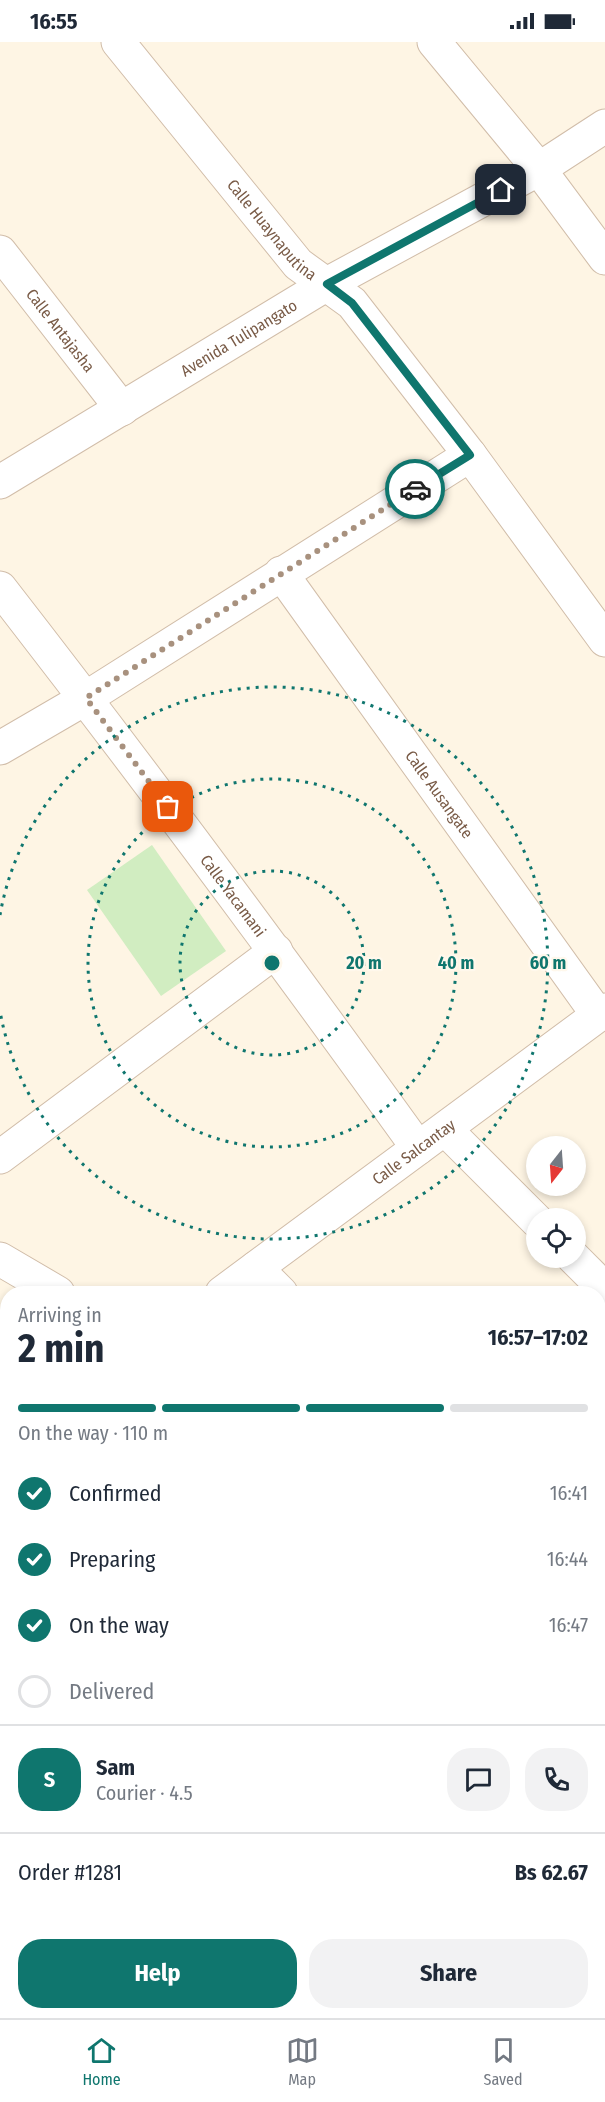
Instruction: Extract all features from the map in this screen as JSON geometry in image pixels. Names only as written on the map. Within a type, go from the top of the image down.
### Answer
[{"type":"street","name":"Calle Huaynaputina","points":[[118,42],[298,264],[352,303],[470,455],[605,640]]},
{"type":"street","points":[[434,42],[539,169],[605,258]]},
{"type":"street","name":"Avenida Tulipangato","points":[[0,482],[327,284],[539,169],[605,126]]},
{"type":"street","name":"Calle Antajasha","points":[[0,252],[122,408]]},
{"type":"street","points":[[0,748],[86,698],[470,455]]},
{"type":"street","name":"Calle Ausangate","points":[[281,573],[602,1012]]},
{"type":"street","name":"Calle Yacamani","points":[[0,588],[86,698],[276,951],[418,1148]]},
{"type":"street","points":[[0,1157],[276,951]]},
{"type":"street","name":"Calle Salcantay","points":[[232,1286],[602,1012]]},
{"type":"street","points":[[445,1129],[526,1210]]},
{"type":"street","points":[[0,1259],[46,1286]]},
{"type":"street","points":[[256,1268],[274,1286]]},
{"type":"street","points":[[584,1268],[601,1286]]},
{"type":"green space","points":[[152,845],[226,951],[161,996],[87,890]]},
{"type":"way so far","points":[[168,807],[86,698],[415,489]]},
{"type":"route","points":[[415,489],[470,455],[352,303],[327,284],[501,190]]}]
